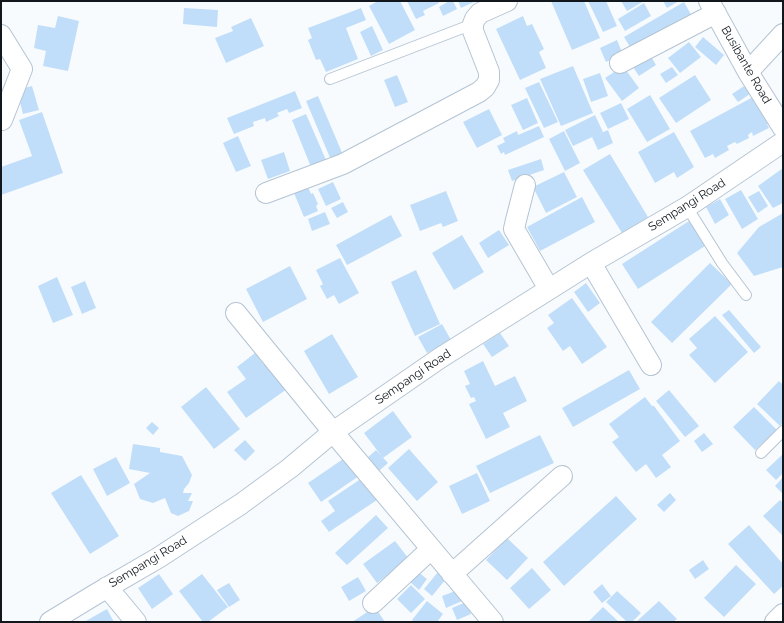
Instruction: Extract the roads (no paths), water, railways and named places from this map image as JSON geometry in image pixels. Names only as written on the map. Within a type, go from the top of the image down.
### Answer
[{"type":"street","points":[[266,193],[343,164],[479,92],[489,80],[489,72],[473,31],[473,24],[480,13],[508,1]]},
{"type":"street","points":[[620,64],[712,7]]},
{"type":"street","name":"Busibante Road","points":[[712,7],[748,72],[783,128]]},
{"type":"street","points":[[748,72],[783,34]]},
{"type":"street","points":[[1,35],[22,69],[2,120]]},
{"type":"street","name":"Sempangi Road","points":[[50,622],[158,558],[241,504],[290,468],[333,432],[440,358],[591,263],[687,207],[783,142]]},
{"type":"street","points":[[525,185],[514,229],[549,289]]},
{"type":"street","points":[[591,263],[651,365]]},
{"type":"street","points":[[236,313],[333,432],[493,622]]},
{"type":"street","points":[[452,574],[562,476]]},
{"type":"street","points":[[374,603],[431,549]]},
{"type":"street","points":[[107,587],[136,622]]},
{"type":"street","points":[[775,622],[783,614]]},
{"type":"lane","points":[[330,79],[473,24]]},
{"type":"lane","points":[[687,207],[722,263],[746,295]]},
{"type":"lane","points":[[761,453],[783,431]]}]
